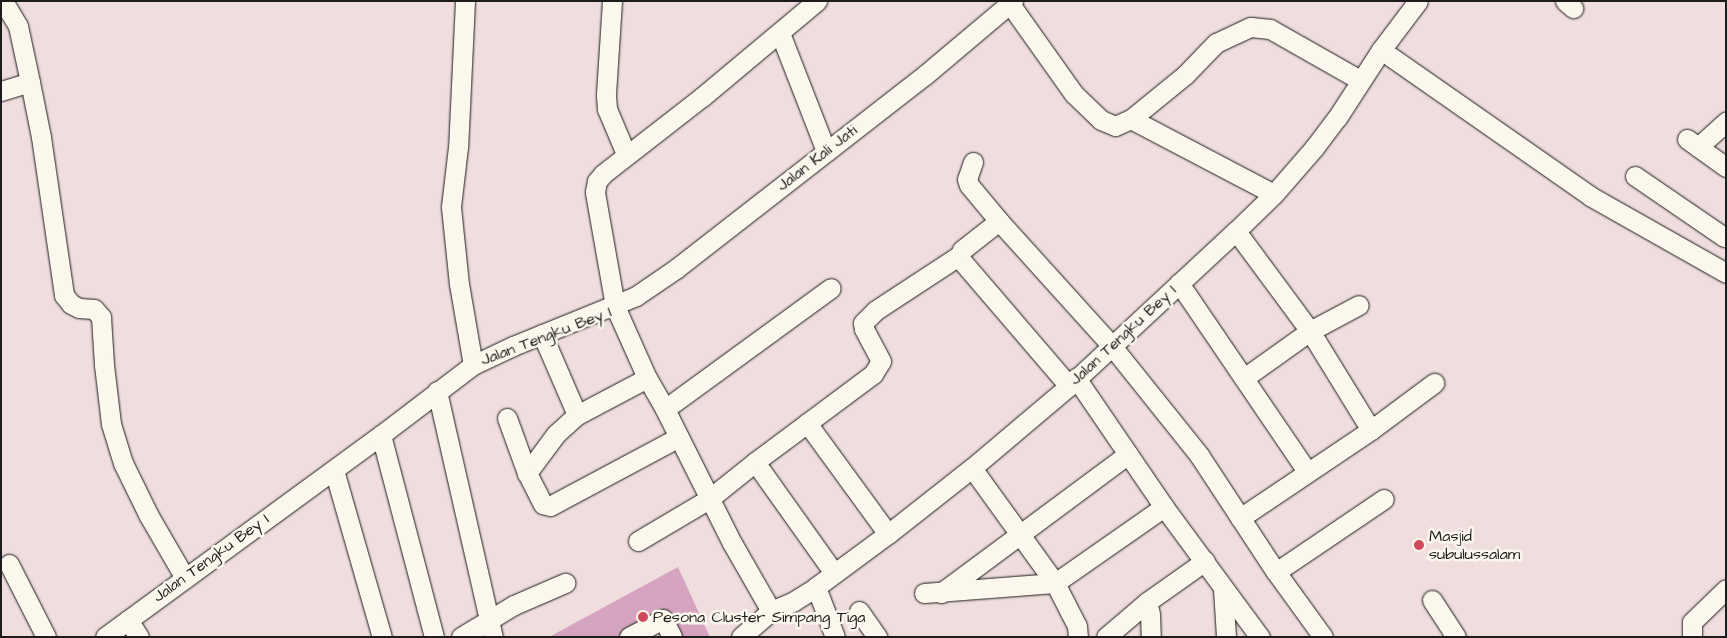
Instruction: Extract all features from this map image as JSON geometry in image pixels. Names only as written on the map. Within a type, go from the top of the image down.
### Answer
[{"type":"street","points":[[465,1],[458,147],[451,207],[459,284],[473,365]]},
{"type":"street","points":[[612,1],[606,95],[608,109],[626,154]]},
{"type":"street","points":[[615,306],[594,192],[597,182],[603,174],[626,154],[702,97],[817,1]]},
{"type":"street","name":"Jalan Tengku Bey I","points":[[741,637],[771,611],[794,601],[816,587],[888,534],[972,468],[1072,382],[1236,231],[1297,170],[1337,118],[1360,80],[1418,1]]},
{"type":"street","points":[[1011,2],[1052,65],[1074,94],[1109,125],[1122,125],[1131,119],[1185,75],[1216,43],[1251,27],[1270,29],[1360,80]]},
{"type":"street","name":"Jalan Kali Jati","points":[[615,306],[636,296],[677,268],[826,150],[925,75],[1011,2]]},
{"type":"street","points":[[6,6],[18,26],[30,82],[41,137],[64,295],[71,304],[79,308],[94,309],[101,317],[111,424],[123,463],[149,516],[185,578]]},
{"type":"street","points":[[780,33],[826,150]]},
{"type":"street","points":[[1381,50],[1590,196],[1726,273]]},
{"type":"street","points":[[1,91],[30,82]]},
{"type":"street","points":[[1131,119],[1274,194]]},
{"type":"street","points":[[1726,122],[1692,143],[1726,167]]},
{"type":"street","points":[[973,162],[967,179],[969,185],[999,222],[1111,345],[1198,455],[1276,572],[1323,637]]},
{"type":"street","points":[[1635,176],[1725,236],[1702,260]]},
{"type":"street","points":[[638,541],[709,499],[755,462],[873,374],[879,367],[880,355],[864,329],[863,323],[876,310],[960,255],[962,250],[999,222]]},
{"type":"street","points":[[1236,231],[1310,331],[1371,430]]},
{"type":"street","points":[[960,255],[972,274],[1072,382],[1128,454],[1223,589],[1260,637]]},
{"type":"street","points":[[1179,283],[1307,471]]},
{"type":"street","points":[[665,409],[831,288]]},
{"type":"street","points":[[1244,378],[1310,331],[1359,305]]},
{"type":"street","name":"Jalan Tengku Bey I","points":[[105,637],[334,470],[473,365],[542,334],[615,306],[647,378],[665,409],[709,499],[771,611]]},
{"type":"street","points":[[542,334],[577,415]]},
{"type":"street","points":[[527,473],[556,434],[577,415],[647,378]]},
{"type":"street","points":[[1240,518],[1307,471],[1371,430],[1434,383]]},
{"type":"street","points":[[437,392],[491,628]]},
{"type":"street","points":[[507,418],[527,473],[543,504],[550,506],[679,437]]},
{"type":"street","points":[[807,423],[888,534]]},
{"type":"street","points":[[381,435],[434,637]]},
{"type":"street","points":[[1128,454],[1018,534],[932,593],[1055,583],[1164,507]]},
{"type":"street","points":[[755,462],[834,573]]},
{"type":"street","points":[[972,468],[1055,583],[1077,626],[1078,637]]},
{"type":"street","points":[[334,470],[382,637]]},
{"type":"street","points":[[1276,572],[1384,500]]},
{"type":"street","points":[[1106,637],[1147,602],[1205,561]]},
{"type":"street","points":[[9,564],[46,637]]},
{"type":"street","points":[[461,637],[491,628],[514,605],[565,583]]},
{"type":"street","points":[[816,587],[835,637]]},
{"type":"street","points":[[1223,589],[1226,637]]},
{"type":"street","points":[[1692,637],[1692,622],[1726,589]]},
{"type":"street","points":[[1432,600],[1456,637]]},
{"type":"street","points":[[1147,602],[1150,614],[1150,637]]},
{"type":"street","points":[[859,611],[877,637]]},
{"type":"street","points":[[629,637],[663,619],[672,637]]},
{"type":"street","points":[[128,620],[139,637]]},
{"type":"building","name":"Pesona Cluster Simpang Tiga","points":[[678,567],[710,637],[683,637],[673,614],[663,608],[624,627],[618,637],[549,637]]},
{"type":"place","name":"Masjid subulussalam","points":[[1419,545]]},
{"type":"place","name":"Pesona Cluster Simpang Tiga","points":[[643,617]]}]
